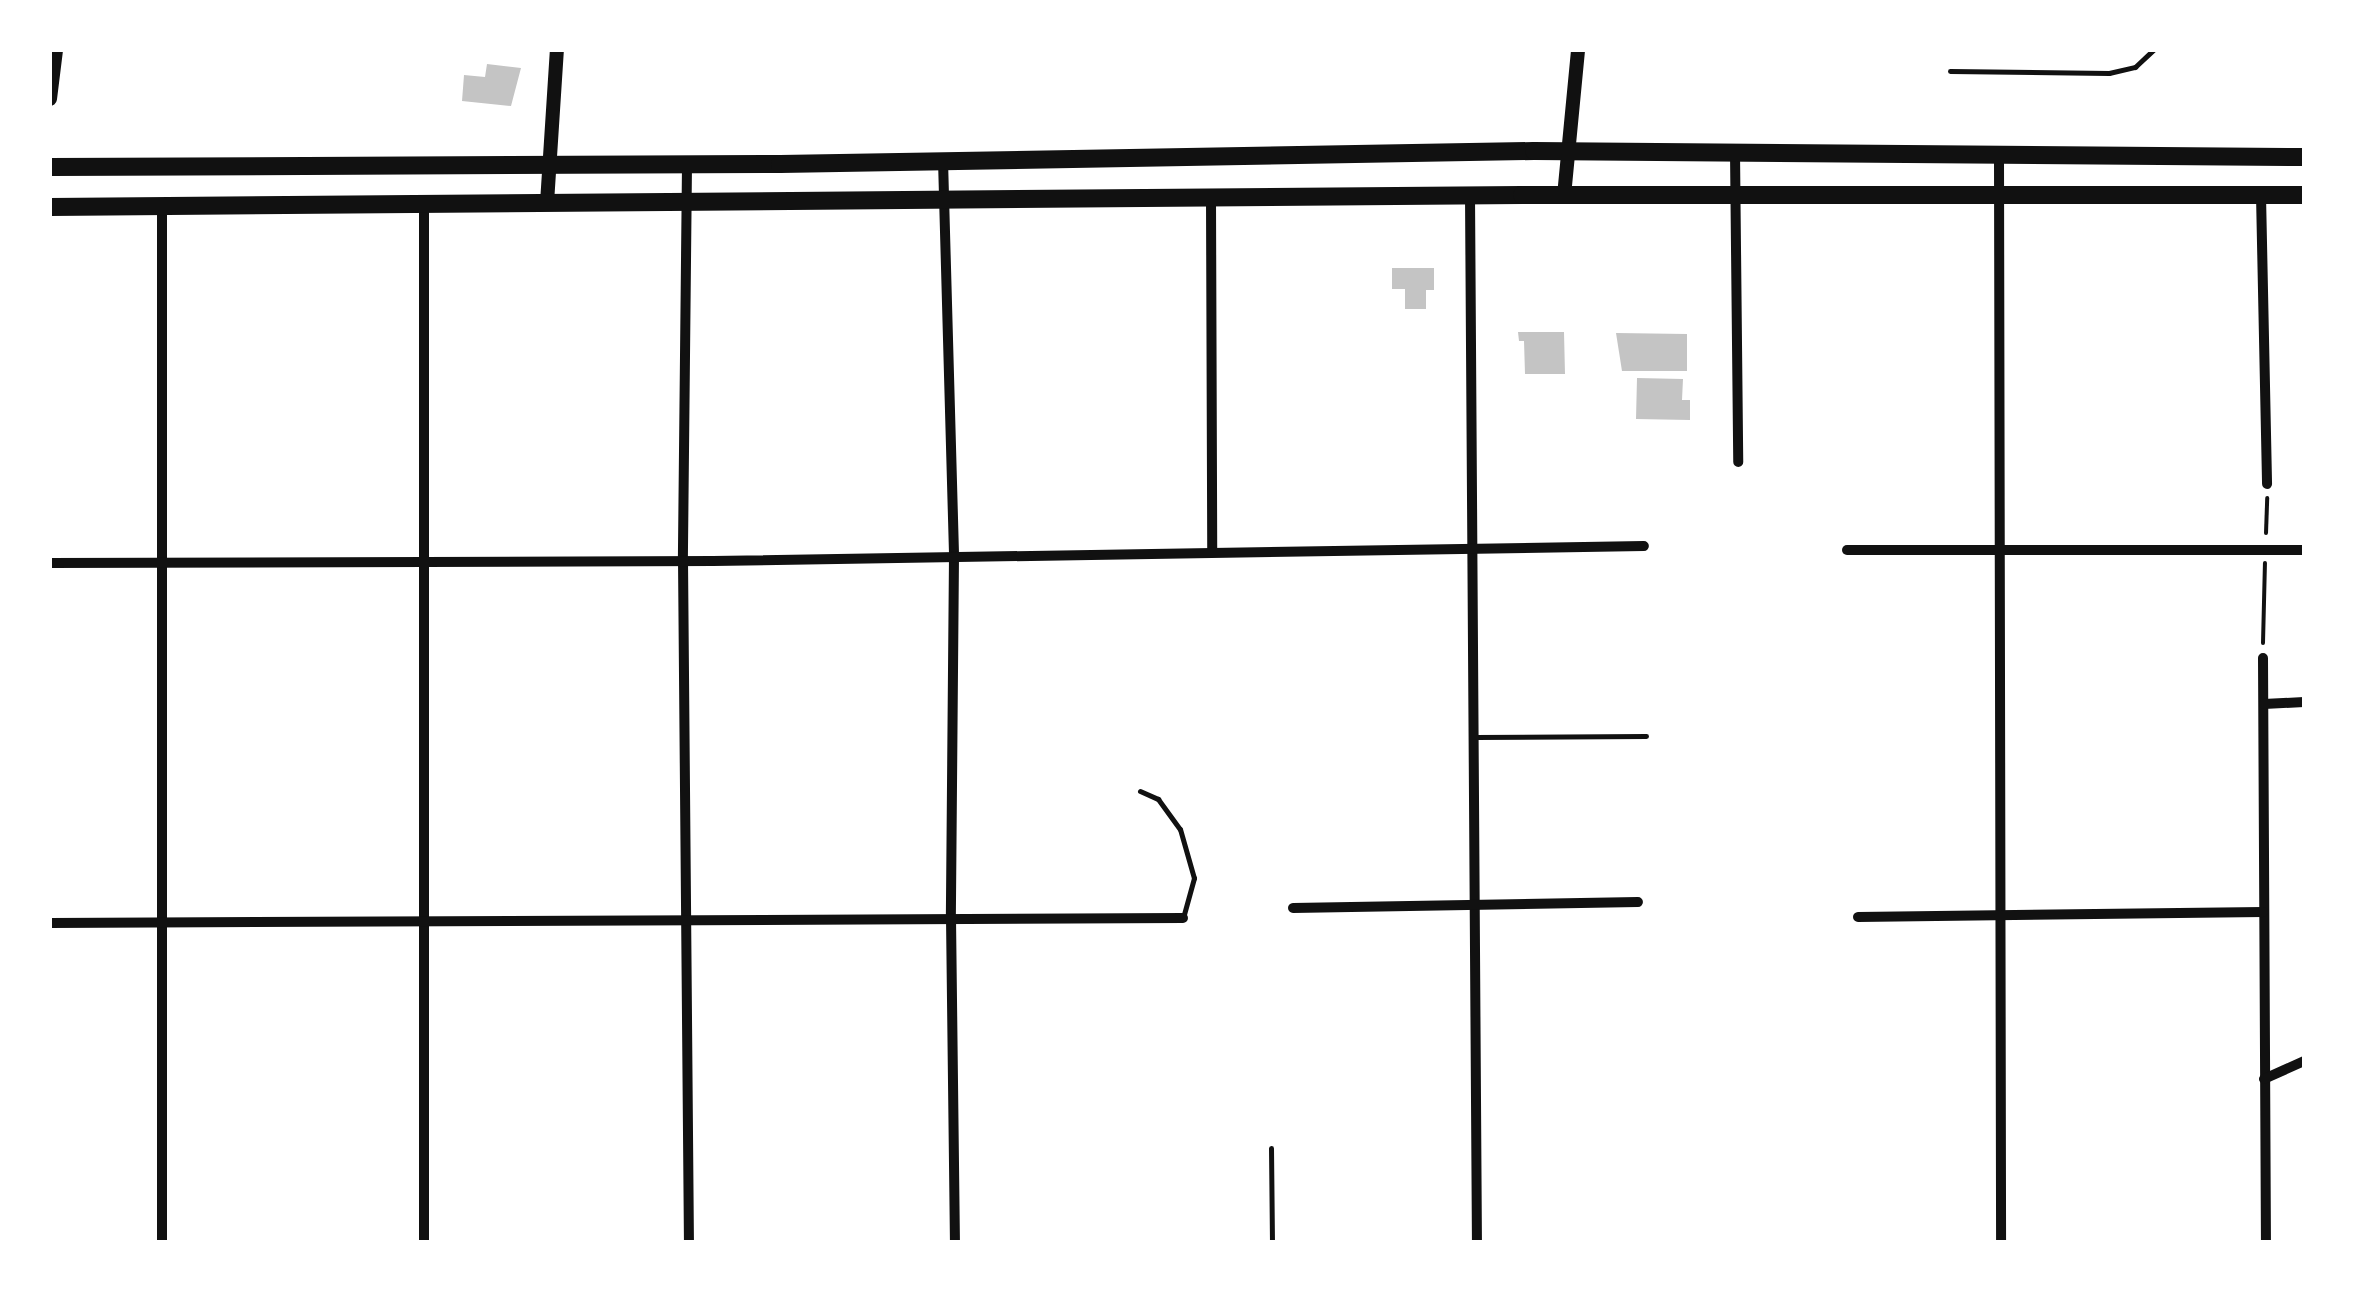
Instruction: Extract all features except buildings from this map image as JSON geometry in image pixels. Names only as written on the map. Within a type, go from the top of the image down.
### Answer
[{"type":"main road","points":[[50,168],[687,164],[1568,151],[2304,157]]},
{"type":"main road","points":[[50,207],[1470,195],[2304,196]]},
{"type":"street","points":[[50,99],[56,50]]},
{"type":"street","points":[[548,203],[557,50]]},
{"type":"street","points":[[1564,196],[1578,50]]},
{"type":"street","points":[[1736,152],[1738,462]]},
{"type":"street","points":[[1999,155],[2001,1242]]},
{"type":"street","points":[[944,160],[954,556],[951,918],[956,1242]]},
{"type":"street","points":[[687,164],[683,560],[689,1242]]},
{"type":"street","points":[[1470,195],[1477,1242]]},
{"type":"street","points":[[2261,196],[2267,484]]},
{"type":"street","points":[[1210,199],[1212,552]]},
{"type":"street","points":[[162,206],[162,1242]]},
{"type":"street","points":[[424,206],[424,1242]]},
{"type":"street","points":[[50,563],[683,560],[1644,546]]},
{"type":"street","points":[[1846,550],[2304,550]]},
{"type":"street","points":[[2263,658],[2266,1242]]},
{"type":"street","points":[[2264,704],[2304,702]]},
{"type":"street","points":[[1294,908],[1638,902]]},
{"type":"street","points":[[1858,917],[2262,912]]},
{"type":"street","points":[[50,923],[1183,918]]},
{"type":"street","points":[[2264,1079],[2304,1061]]},
{"type":"lane","points":[[1950,71],[2109,73],[2135,67],[2153,50]]},
{"type":"lane","points":[[1475,737],[1646,736]]},
{"type":"lane","points":[[1140,791],[1158,799],[1180,829],[1194,878],[1183,918]]},
{"type":"lane","points":[[1271,1148],[1272,1242]]},
{"type":"path","points":[[2263,658],[2267,484]]}]
